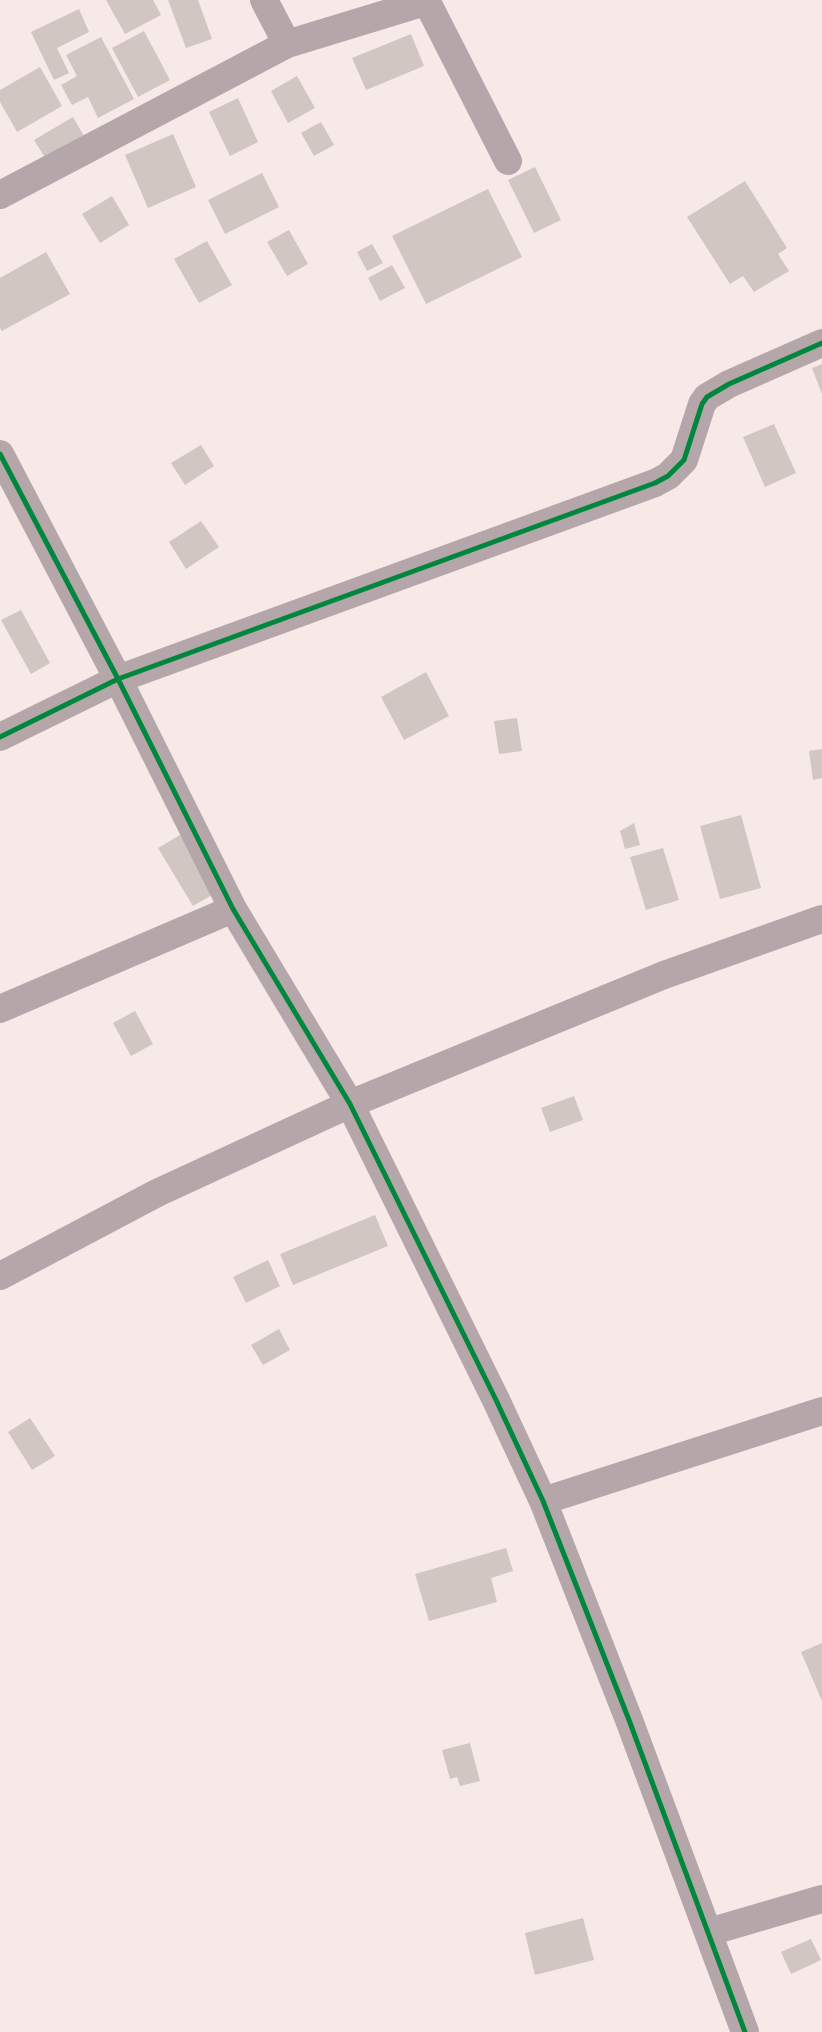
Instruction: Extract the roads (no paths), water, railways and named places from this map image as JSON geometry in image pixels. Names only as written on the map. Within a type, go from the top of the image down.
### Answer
[{"type":"street","points":[[264,0],[287,44]]},
{"type":"street","points":[[0,195],[287,44],[418,4],[429,6],[508,161]]},
{"type":"street","points":[[0,737],[118,679],[534,525],[655,483],[668,476],[684,460],[702,404],[707,397],[729,384],[822,343]]},
{"type":"street","points":[[0,454],[118,679],[233,909],[350,1104],[543,1501],[710,1932],[745,2032]]},
{"type":"street","points":[[0,1009],[233,909]]},
{"type":"street","points":[[0,1276],[156,1193],[350,1104],[664,975],[822,919]]},
{"type":"street","points":[[543,1501],[822,1412]]},
{"type":"street","points":[[710,1932],[822,1899]]}]
